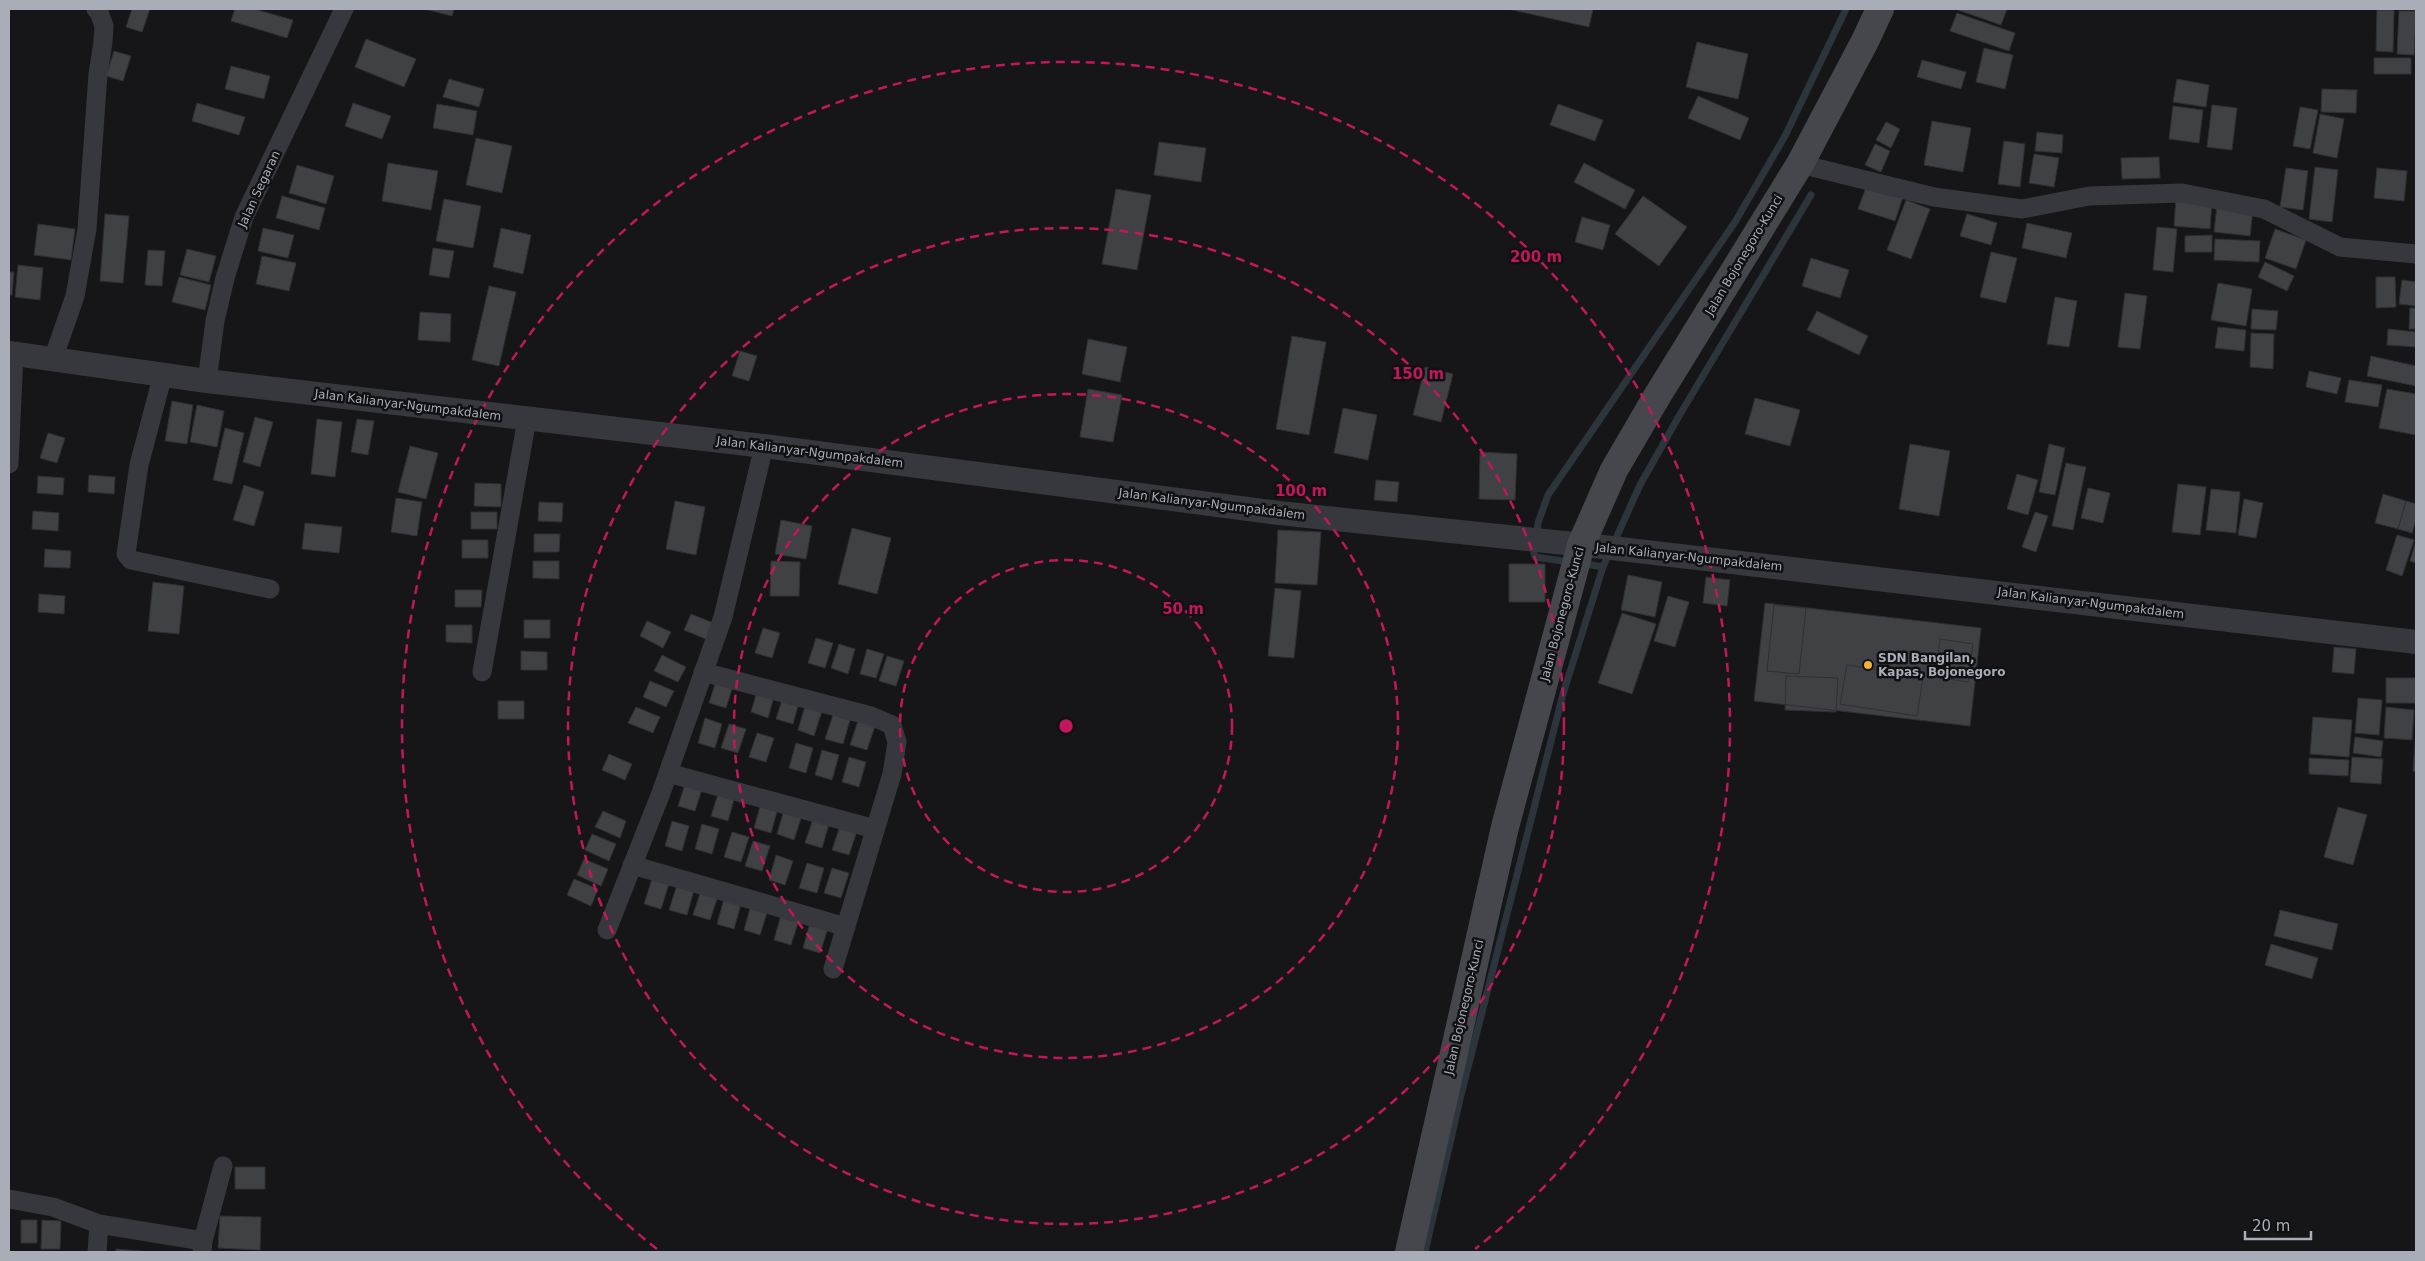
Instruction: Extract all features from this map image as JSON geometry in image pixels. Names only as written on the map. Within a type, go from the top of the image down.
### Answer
[{"type":"main road","name":"Jalan Bojonegoro-Kunci","points":[[1409,1252],[1505,827],[1624,454],[1800,164],[1880,9]]},
{"type":"street","points":[[53,359],[75,296],[87,229],[98,74],[104,26],[96,9]]},
{"type":"street","name":"Jalan Segaran","points":[[207,381],[215,321],[225,278],[244,217],[344,9]]},
{"type":"street","points":[[1800,164],[1934,197],[2022,209],[2089,196],[2182,193],[2264,209],[2340,247],[2416,254]]},
{"type":"street","points":[[9,464],[11,353]]},
{"type":"street","name":"Jalan Kalianyar-Ngumpakdalem","points":[[11,353],[207,381],[764,446],[1279,513],[1547,541],[1591,554],[2416,642]]},
{"type":"street","points":[[163,374],[139,465],[126,554],[131,560],[270,589]]},
{"type":"street","points":[[482,672],[527,419]]},
{"type":"street","points":[[607,930],[668,773],[723,617],[764,446]]},
{"type":"street","points":[[703,672],[870,716],[892,725],[897,742],[892,774],[834,969]]},
{"type":"street","points":[[668,773],[875,829]]},
{"type":"street","points":[[632,865],[846,928]]},
{"type":"street","points":[[9,1198],[53,1207],[99,1224],[202,1247],[223,1166]]},
{"type":"street","points":[[96,1252],[99,1224]]},
{"type":"building","points":[[132,9],[150,9],[142,32],[126,27]]},
{"type":"building","points":[[235,9],[254,9],[293,20],[287,38],[231,21]]},
{"type":"building","points":[[425,9],[454,9],[452,16]]},
{"type":"building","points":[[1508,9],[1593,9],[1589,27]]},
{"type":"building","points":[[1955,9],[2007,9],[2001,25]]},
{"type":"building","points":[[2377,10],[2394,10],[2393,52],[2376,51]]},
{"type":"building","points":[[2399,11],[2416,11],[2414,55],[2397,54]]},
{"type":"building","points":[[1957,13],[2015,33],[2009,51],[1950,31]]},
{"type":"building","points":[[366,39],[416,59],[404,87],[355,67]]},
{"type":"building","points":[[1697,42],[1748,54],[1738,99],[1686,87]]},
{"type":"building","points":[[1984,48],[2013,55],[2005,89],[1976,82]]},
{"type":"building","points":[[114,51],[131,56],[123,81],[106,76]]},
{"type":"building","points":[[2374,58],[2411,58],[2411,74],[2374,74]]},
{"type":"building","points":[[1922,60],[1966,72],[1961,89],[1917,77]]},
{"type":"building","points":[[231,66],[270,76],[264,99],[225,89]]},
{"type":"building","points":[[449,79],[484,89],[479,107],[443,97]]},
{"type":"building","points":[[2177,79],[2209,85],[2206,107],[2173,102]]},
{"type":"building","points":[[2322,89],[2357,90],[2356,113],[2321,112]]},
{"type":"building","points":[[1698,96],[1749,118],[1740,140],[1688,118]]},
{"type":"building","points":[[197,103],[245,117],[239,135],[192,121]]},
{"type":"building","points":[[353,103],[391,116],[382,139],[345,126]]},
{"type":"building","points":[[437,104],[477,111],[473,135],[433,128]]},
{"type":"building","points":[[1558,104],[1603,120],[1595,141],[1550,125]]},
{"type":"building","points":[[2212,105],[2237,108],[2232,150],[2207,147]]},
{"type":"building","points":[[2173,106],[2203,110],[2199,143],[2169,139]]},
{"type":"building","points":[[2300,107],[2318,110],[2310,149],[2293,146]]},
{"type":"building","points":[[2320,114],[2344,119],[2337,158],[2313,153]]},
{"type":"building","points":[[1932,121],[1971,128],[1963,172],[1924,165]]},
{"type":"building","points":[[1886,122],[1900,129],[1891,148],[1876,140]]},
{"type":"building","points":[[2037,132],[2063,135],[2062,153],[2035,151]]},
{"type":"building","points":[[476,138],[512,146],[502,193],[466,185]]},
{"type":"building","points":[[2004,141],[2025,144],[2020,187],[1998,184]]},
{"type":"building","points":[[1159,142],[1206,148],[1201,182],[1154,175]]},
{"type":"building","points":[[1875,144],[1890,151],[1881,172],[1865,165]]},
{"type":"building","points":[[2034,154],[2059,158],[2054,187],[2029,183]]},
{"type":"building","points":[[2159,157],[2160,178],[2122,179],[2121,158]]},
{"type":"building","points":[[388,163],[438,171],[431,210],[382,201]]},
{"type":"building","points":[[1584,163],[1635,190],[1625,209],[1574,182]]},
{"type":"building","points":[[297,165],[334,176],[326,204],[289,193]]},
{"type":"building","points":[[2315,167],[2338,170],[2332,222],[2309,219]]},
{"type":"building","points":[[2286,168],[2308,171],[2303,210],[2280,207]]},
{"type":"building","points":[[2377,168],[2407,171],[2404,201],[2374,198]]},
{"type":"building","points":[[1868,182],[1904,194],[1895,221],[1858,209]]},
{"type":"building","points":[[1116,189],[1151,195],[1137,270],[1102,264]]},
{"type":"building","points":[[282,196],[325,208],[319,230],[276,218]]},
{"type":"building","points":[[1643,196],[1687,227],[1659,266],[1615,234]]},
{"type":"building","points":[[2176,198],[2212,201],[2210,229],[2174,226]]},
{"type":"building","points":[[444,199],[481,206],[473,248],[436,241]]},
{"type":"building","points":[[1906,200],[1930,209],[1911,259],[1887,250]]},
{"type":"building","points":[[2217,205],[2253,209],[2250,236],[2214,232]]},
{"type":"building","points":[[105,214],[129,216],[123,283],[100,281]]},
{"type":"building","points":[[1967,214],[1997,223],[1991,245],[1960,236]]},
{"type":"building","points":[[1582,217],[1610,225],[1603,250],[1575,242]]},
{"type":"building","points":[[2027,223],[2072,233],[2066,258],[2022,248]]},
{"type":"building","points":[[38,224],[75,229],[71,260],[34,255]]},
{"type":"building","points":[[2157,227],[2177,229],[2173,272],[2153,270]]},
{"type":"building","points":[[263,228],[294,235],[288,258],[258,251]]},
{"type":"building","points":[[501,228],[531,235],[523,274],[493,267]]},
{"type":"building","points":[[2275,229],[2306,240],[2296,269],[2265,258]]},
{"type":"building","points":[[2212,235],[2212,252],[2185,252],[2185,236]]},
{"type":"building","points":[[2215,239],[2260,241],[2259,262],[2214,260]]},
{"type":"building","points":[[433,248],[454,251],[449,278],[429,275]]},
{"type":"building","points":[[187,249],[216,256],[209,282],[180,275]]},
{"type":"building","points":[[148,250],[165,251],[162,286],[145,285]]},
{"type":"building","points":[[1991,252],[2017,258],[2006,303],[1980,297]]},
{"type":"building","points":[[262,256],[296,263],[289,291],[256,284]]},
{"type":"building","points":[[1811,258],[1849,270],[1840,298],[1802,286]]},
{"type":"building","points":[[2265,262],[2294,276],[2287,291],[2258,277]]},
{"type":"building","points":[[18,265],[43,268],[40,300],[15,297]]},
{"type":"building","points":[[9,272],[14,272],[12,295],[9,295]]},
{"type":"building","points":[[179,277],[211,285],[205,310],[172,302]]},
{"type":"building","points":[[2376,277],[2395,277],[2396,307],[2376,308]]},
{"type":"building","points":[[2402,280],[2416,282],[2416,306],[2399,304]]},
{"type":"building","points":[[2218,283],[2252,289],[2246,326],[2211,320]]},
{"type":"building","points":[[489,286],[516,292],[499,366],[472,360]]},
{"type":"building","points":[[2125,293],[2147,296],[2140,349],[2118,347]]},
{"type":"building","points":[[2055,297],[2077,301],[2069,347],[2047,344]]},
{"type":"building","points":[[2410,308],[2416,308],[2416,329],[2409,329]]},
{"type":"building","points":[[2252,309],[2278,311],[2276,330],[2251,329]]},
{"type":"building","points":[[1817,311],[1868,336],[1859,355],[1807,330]]},
{"type":"building","points":[[420,312],[451,314],[450,342],[418,340]]},
{"type":"building","points":[[2218,327],[2246,330],[2244,351],[2215,348]]},
{"type":"building","points":[[2388,329],[2416,332],[2416,347],[2387,345]]},
{"type":"building","points":[[2251,333],[2274,334],[2273,369],[2250,367]]},
{"type":"building","points":[[1292,336],[1326,342],[1309,435],[1276,429]]},
{"type":"building","points":[[1088,339],[1127,347],[1120,382],[1082,374]]},
{"type":"building","points":[[740,351],[757,356],[749,381],[732,376]]},
{"type":"building","points":[[2371,356],[2416,366],[2416,386],[2367,376]]},
{"type":"building","points":[[1425,367],[1453,374],[1441,422],[1413,415]]},
{"type":"building","points":[[2309,371],[2341,378],[2337,394],[2306,387]]},
{"type":"building","points":[[2349,380],[2382,385],[2378,407],[2345,402]]},
{"type":"building","points":[[1088,389],[1122,395],[1113,442],[1080,437]]},
{"type":"building","points":[[2387,389],[2416,394],[2416,435],[2379,428]]},
{"type":"building","points":[[1755,398],[1800,410],[1790,446],[1745,434]]},
{"type":"building","points":[[172,401],[193,405],[187,444],[165,441]]},
{"type":"building","points":[[197,405],[224,411],[217,447],[190,442]]},
{"type":"building","points":[[1343,408],[1377,415],[1368,460],[1334,453]]},
{"type":"building","points":[[255,417],[273,422],[260,467],[243,462]]},
{"type":"building","points":[[317,419],[342,422],[335,477],[311,474]]},
{"type":"building","points":[[357,419],[374,421],[368,455],[351,452]]},
{"type":"building","points":[[225,428],[244,433],[232,484],[213,480]]},
{"type":"building","points":[[48,433],[65,438],[57,463],[40,458]]},
{"type":"building","points":[[1910,444],[1950,451],[1939,516],[1899,509]]},
{"type":"building","points":[[2049,444],[2065,448],[2055,495],[2039,492]]},
{"type":"building","points":[[410,446],[438,453],[426,499],[398,492]]},
{"type":"building","points":[[1480,452],[1517,454],[1515,500],[1479,499]]},
{"type":"building","points":[[2066,463],[2086,467],[2073,530],[2052,526]]},
{"type":"building","points":[[2017,474],[2038,480],[2028,515],[2007,509]]},
{"type":"building","points":[[89,475],[115,477],[114,494],[88,492]]},
{"type":"building","points":[[38,476],[64,478],[63,495],[37,493]]},
{"type":"building","points":[[1376,480],[1399,482],[1397,502],[1374,500]]},
{"type":"building","points":[[475,483],[501,484],[501,507],[474,506]]},
{"type":"building","points":[[2178,484],[2206,487],[2200,535],[2172,532]]},
{"type":"building","points":[[244,485],[264,492],[254,526],[233,520]]},
{"type":"building","points":[[2088,488],[2110,493],[2103,523],[2081,518]]},
{"type":"building","points":[[2211,489],[2240,492],[2236,533],[2206,530]]},
{"type":"building","points":[[2383,494],[2406,501],[2398,529],[2375,523]]},
{"type":"building","points":[[396,498],[422,502],[417,536],[391,532]]},
{"type":"building","points":[[2244,499],[2263,503],[2256,538],[2238,535]]},
{"type":"building","points":[[675,501],[705,507],[696,555],[666,549]]},
{"type":"building","points":[[2406,501],[2416,504],[2416,520],[2412,533],[2398,529]]},
{"type":"building","points":[[539,502],[563,503],[562,522],[538,521]]},
{"type":"building","points":[[33,511],[59,513],[58,531],[32,529]]},
{"type":"building","points":[[471,512],[497,512],[497,529],[471,529]]},
{"type":"building","points":[[2035,512],[2048,516],[2036,552],[2022,547]]},
{"type":"building","points":[[781,520],[812,526],[806,559],[775,554]]},
{"type":"building","points":[[305,523],[342,527],[339,553],[302,549]]},
{"type":"building","points":[[852,528],[891,538],[877,594],[838,584]]},
{"type":"building","points":[[1278,530],[1321,532],[1317,585],[1275,583]]},
{"type":"building","points":[[534,534],[560,534],[559,552],[534,552]]},
{"type":"building","points":[[2397,535],[2414,540],[2402,576],[2386,570]]},
{"type":"building","points":[[462,540],[488,540],[488,558],[462,558]]},
{"type":"building","points":[[2416,541],[2416,563],[2410,561]]},
{"type":"building","points":[[45,549],[71,551],[70,568],[44,567]]},
{"type":"building","points":[[533,561],[559,561],[559,579],[533,578]]},
{"type":"building","points":[[771,561],[800,562],[799,596],[770,596]]},
{"type":"building","points":[[1509,564],[1545,564],[1545,602],[1509,602]]},
{"type":"building","points":[[1628,575],[1662,582],[1655,617],[1621,610]]},
{"type":"building","points":[[1706,577],[1730,580],[1727,606],[1703,603]]},
{"type":"building","points":[[153,582],[184,586],[179,634],[148,631]]},
{"type":"building","points":[[1275,588],[1301,591],[1294,658],[1268,656]]},
{"type":"building","points":[[455,590],[482,590],[481,607],[455,607]]},
{"type":"building","points":[[39,594],[65,596],[64,614],[38,612]]},
{"type":"building","points":[[1668,596],[1689,602],[1675,647],[1654,641]]},
{"type":"building","name":"SDN Bangilan, Kapas, Bojonegoro","points":[[1765,603],[1981,628],[1970,726],[1754,701]]},
{"type":"building","points":[[1774,605],[1806,608],[1799,674],[1767,671]]},
{"type":"building","points":[[1622,613],[1656,624],[1632,694],[1598,683]]},
{"type":"building","points":[[691,614],[716,624],[708,640],[684,630]]},
{"type":"building","points":[[524,620],[550,620],[550,638],[524,638]]},
{"type":"building","points":[[647,621],[671,632],[663,648],[640,636]]},
{"type":"building","points":[[446,625],[472,625],[472,643],[446,642]]},
{"type":"building","points":[[763,628],[780,633],[772,658],[755,653]]},
{"type":"building","points":[[816,638],[833,643],[825,668],[808,663]]},
{"type":"building","points":[[1940,639],[1973,644],[1968,682],[1935,677]]},
{"type":"building","points":[[839,644],[855,649],[848,674],[831,668]]},
{"type":"building","points":[[2334,647],[2356,649],[2354,674],[2332,672]]},
{"type":"building","points":[[867,649],[884,654],[876,678],[860,674]]},
{"type":"building","points":[[521,651],[547,652],[547,670],[521,670]]},
{"type":"building","points":[[662,655],[686,667],[678,682],[654,671]]},
{"type":"building","points":[[887,656],[904,661],[896,686],[879,681]]},
{"type":"building","points":[[1847,665],[1923,677],[1917,716],[1840,704]]},
{"type":"building","points":[[1786,676],[1838,678],[1836,712],[1785,710]]},
{"type":"building","points":[[717,678],[734,683],[726,708],[709,703]]},
{"type":"building","points":[[2386,678],[2416,678],[2416,703],[2386,703]]},
{"type":"building","points":[[650,681],[674,691],[666,707],[643,697]]},
{"type":"building","points":[[758,688],[775,693],[768,718],[751,712]]},
{"type":"building","points":[[784,694],[800,699],[793,724],[776,719]]},
{"type":"building","points":[[2358,698],[2382,700],[2379,735],[2355,733]]},
{"type":"building","points":[[498,701],[524,701],[524,719],[498,719]]},
{"type":"building","points":[[805,706],[822,711],[814,736],[798,730]]},
{"type":"building","points":[[636,707],[660,717],[653,733],[628,723]]},
{"type":"building","points":[[2386,707],[2414,710],[2412,740],[2384,738]]},
{"type":"building","points":[[833,715],[850,720],[843,744],[825,739]]},
{"type":"building","points":[[2313,717],[2352,720],[2349,757],[2310,754]]},
{"type":"building","points":[[705,718],[722,724],[715,748],[698,743]]},
{"type":"building","points":[[858,721],[875,726],[867,750],[850,745]]},
{"type":"building","points":[[729,724],[746,729],[738,753],[721,748]]},
{"type":"building","points":[[2416,730],[2416,772],[2413,771]]},
{"type":"building","points":[[757,733],[774,738],[766,762],[749,757]]},
{"type":"building","points":[[2355,737],[2383,741],[2381,757],[2353,753]]},
{"type":"building","points":[[796,743],[813,748],[806,773],[789,768]]},
{"type":"building","points":[[822,750],[839,755],[832,780],[815,775]]},
{"type":"building","points":[[609,754],[632,764],[625,780],[602,770]]},
{"type":"building","points":[[849,757],[866,762],[859,787],[842,782]]},
{"type":"building","points":[[2352,757],[2383,759],[2381,784],[2350,782]]},
{"type":"building","points":[[2309,758],[2349,760],[2348,776],[2309,774]]},
{"type":"building","points":[[686,781],[703,786],[695,811],[678,806]]},
{"type":"building","points":[[719,791],[735,796],[728,821],[711,816]]},
{"type":"building","points":[[761,803],[778,808],[771,833],[754,828]]},
{"type":"building","points":[[2338,807],[2367,815],[2353,865],[2324,857]]},
{"type":"building","points":[[784,810],[802,815],[794,840],[777,834]]},
{"type":"building","points":[[603,811],[626,821],[620,838],[595,827]]},
{"type":"building","points":[[813,819],[829,824],[822,848],[805,843]]},
{"type":"building","points":[[672,821],[689,826],[682,851],[665,846]]},
{"type":"building","points":[[702,824],[719,829],[712,854],[695,849]]},
{"type":"building","points":[[840,826],[857,831],[849,855],[832,850]]},
{"type":"building","points":[[732,832],[749,837],[741,862],[724,857]]},
{"type":"building","points":[[592,834],[616,844],[609,861],[585,850]]},
{"type":"building","points":[[753,841],[770,846],[762,871],[745,866]]},
{"type":"building","points":[[776,855],[793,861],[785,885],[769,880]]},
{"type":"building","points":[[584,859],[608,869],[601,886],[577,875]]},
{"type":"building","points":[[807,863],[824,868],[817,893],[799,888]]},
{"type":"building","points":[[832,868],[849,873],[841,898],[824,893]]},
{"type":"building","points":[[574,879],[598,889],[591,906],[567,895]]},
{"type":"building","points":[[652,879],[669,884],[661,909],[644,904]]},
{"type":"building","points":[[677,885],[694,890],[687,915],[669,910]]},
{"type":"building","points":[[701,890],[718,896],[710,920],[693,915]]},
{"type":"building","points":[[724,899],[741,904],[734,929],[717,924]]},
{"type":"building","points":[[751,905],[768,910],[760,935],[744,930]]},
{"type":"building","points":[[2280,910],[2338,924],[2332,950],[2274,936]]},
{"type":"building","points":[[781,915],[799,920],[791,945],[774,940]]},
{"type":"building","points":[[810,923],[828,928],[820,953],[803,948]]},
{"type":"building","points":[[2271,944],[2318,958],[2312,979],[2265,965]]},
{"type":"building","points":[[235,1167],[265,1167],[265,1189],[235,1189]]},
{"type":"building","points":[[220,1216],[261,1217],[260,1250],[218,1248]]},
{"type":"building","points":[[21,1220],[37,1220],[37,1243],[21,1243]]},
{"type":"building","points":[[42,1220],[61,1221],[60,1249],[41,1249]]},
{"type":"building","points":[[116,1249],[141,1251],[141,1252],[116,1252]]},
{"type":"waterway","points":[[1570,562],[1535,557],[1538,523],[1548,495],[1735,222],[1785,136],[1846,9]]},
{"type":"waterway","points":[[1425,1252],[1461,1095],[1563,694],[1603,567],[1640,485],[1811,195]]},
{"type":"waterway","points":[[1581,563],[1603,567]]},
{"type":"place","name":"SDN Bangilan, Kapas, Bojonegoro","points":[[1868,665]]}]
